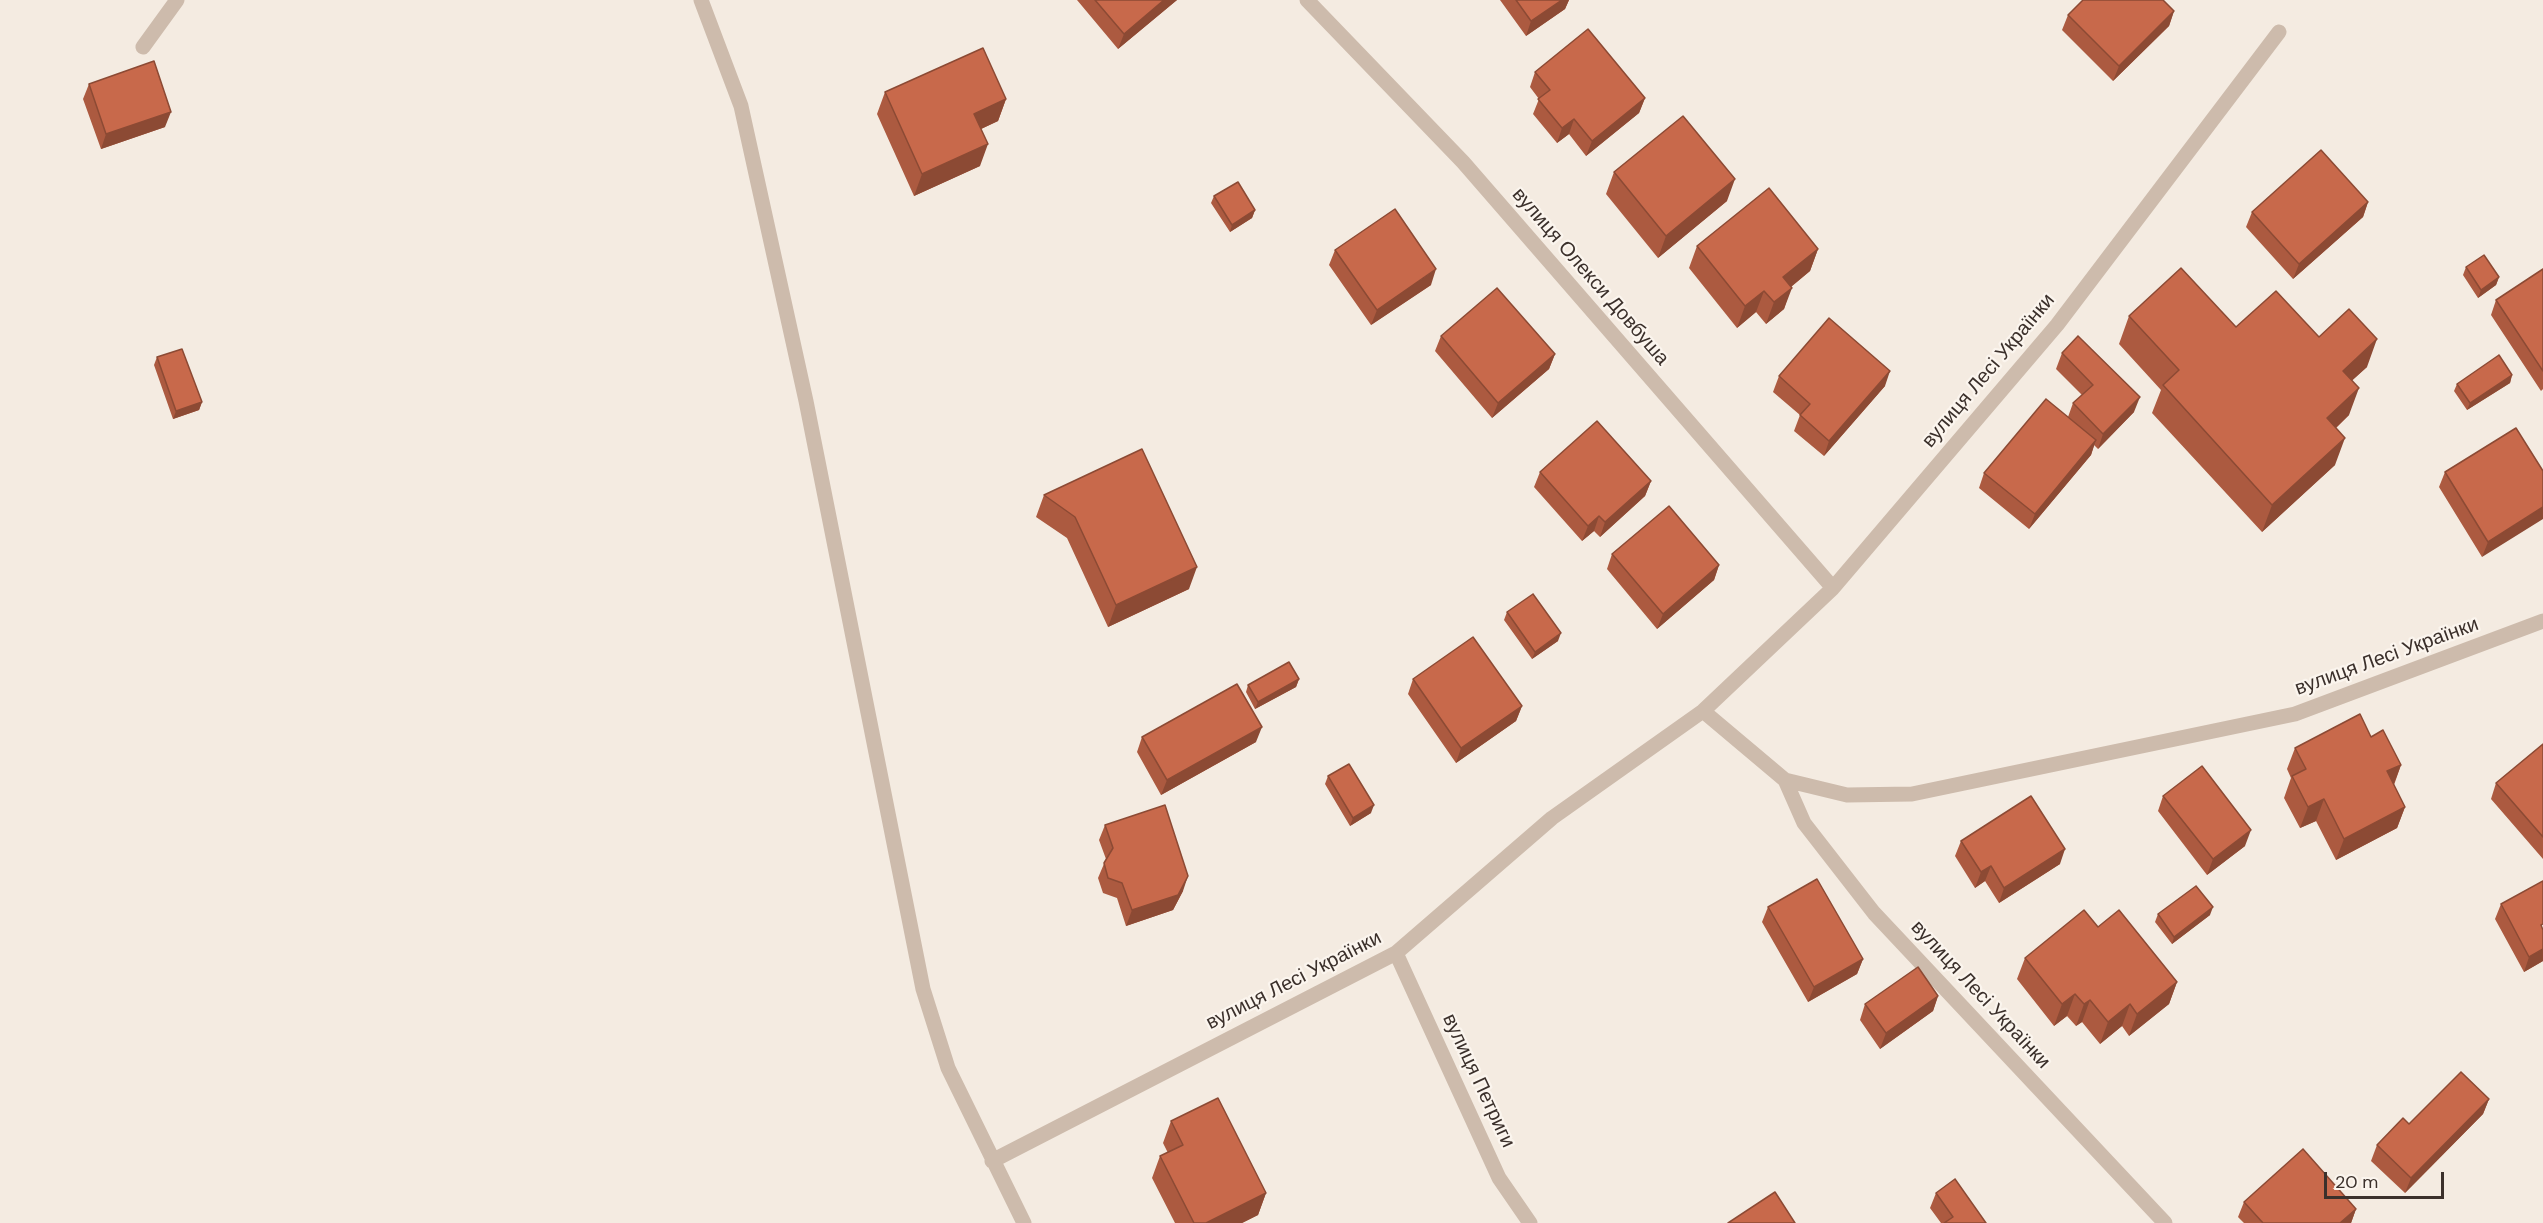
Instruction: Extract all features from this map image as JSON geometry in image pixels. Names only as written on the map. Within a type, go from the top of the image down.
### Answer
[{"type":"street","points":[[143,47],[177,0]]},
{"type":"street","points":[[700,0],[741,106],[806,401],[923,989],[948,1068],[1024,1223]]},
{"type":"street","name":"вулиця Олекси Довбуша","points":[[1307,0],[1463,162],[1833,588]]},
{"type":"street","name":"вулиця Лесі Українки","points":[[992,1161],[1396,953],[1552,818],[1702,711],[1833,588],[2057,325],[2278,32]]},
{"type":"street","name":"вулиця Лесі Українки","points":[[1702,711],[1785,780],[1846,795],[1912,794],[2295,714],[2543,621]]},
{"type":"street","name":"вулиця Лесі Українки","points":[[1785,780],[1804,823],[1874,913],[2165,1223]]},
{"type":"street","name":"вулиця Петриги","points":[[1396,953],[1499,1178],[1530,1223]]},
{"type":"building","points":[[1095,0],[1164,0],[1124,34]]},
{"type":"building","points":[[1516,0],[1562,0],[1531,21]]},
{"type":"building","points":[[2083,0],[2163,0],[2174,11],[2119,66],[2068,15]]},
{"type":"building","points":[[1588,29],[1645,98],[1592,141],[1574,119],[1562,128],[1538,99],[1550,90],[1535,72]]},
{"type":"building","points":[[983,48],[1006,99],[974,114],[988,144],[922,174],[885,92]]},
{"type":"building","points":[[154,61],[171,112],[106,134],[89,84]]},
{"type":"building","points":[[1683,116],[1735,179],[1666,236],[1614,172]]},
{"type":"building","points":[[2321,150],[2368,202],[2299,264],[2252,212]]},
{"type":"building","points":[[1238,182],[1255,210],[1232,225],[1214,196]]},
{"type":"building","points":[[1769,188],[1818,249],[1783,277],[1792,288],[1774,302],[1764,291],[1745,306],[1697,246]]},
{"type":"building","points":[[1395,209],[1436,269],[1377,310],[1335,250]]},
{"type":"building","points":[[2484,255],[2499,277],[2481,290],[2466,267]]},
{"type":"building","points":[[2181,268],[2236,327],[2276,291],[2319,337],[2349,309],[2377,339],[2343,371],[2359,388],[2327,418],[2345,438],[2272,505],[2163,385],[2179,370],[2129,316]]},
{"type":"building","points":[[2543,269],[2543,371],[2496,300]]},
{"type":"building","points":[[1497,288],[1555,354],[1498,403],[1441,336]]},
{"type":"building","points":[[1829,318],[1890,371],[1829,441],[1800,415],[1810,404],[1779,376]]},
{"type":"building","points":[[2078,336],[2140,397],[2103,434],[2073,403],[2093,385],[2062,353]]},
{"type":"building","points":[[182,349],[202,402],[176,411],[157,357]]},
{"type":"building","points":[[2499,355],[2512,375],[2470,403],[2457,384]]},
{"type":"building","points":[[2046,399],[2096,440],[2035,514],[1984,473]]},
{"type":"building","points":[[1597,421],[1651,481],[1605,522],[1599,516],[1588,526],[1540,472]]},
{"type":"building","points":[[2516,428],[2543,471],[2543,507],[2488,542],[2445,472]]},
{"type":"building","points":[[1142,449],[1197,567],[1116,605],[1075,517],[1044,495]]},
{"type":"building","points":[[1669,506],[1719,565],[1663,614],[1612,554]]},
{"type":"building","points":[[1533,594],[1561,633],[1535,652],[1507,612]]},
{"type":"building","points":[[1473,637],[1522,706],[1461,748],[1413,679]]},
{"type":"building","points":[[1289,662],[1299,679],[1258,702],[1248,685]]},
{"type":"building","points":[[1237,684],[1262,727],[1167,780],[1142,737]]},
{"type":"building","points":[[2360,714],[2371,737],[2383,730],[2401,765],[2387,771],[2405,807],[2344,839],[2324,799],[2308,807],[2292,776],[2306,769],[2295,748]]},
{"type":"building","points":[[2543,744],[2543,837],[2496,783]]},
{"type":"building","points":[[1349,764],[1374,805],[1353,818],[1328,776]]},
{"type":"building","points":[[2202,766],[2251,830],[2213,859],[2163,796]]},
{"type":"building","points":[[2031,796],[2065,849],[2004,888],[1991,866],[1981,872],[1961,841]]},
{"type":"building","points":[[1165,805],[1188,876],[1178,895],[1132,910],[1122,883],[1108,878],[1104,863],[1113,848],[1105,825]]},
{"type":"building","points":[[1817,879],[1863,959],[1814,987],[1768,907]]},
{"type":"building","points":[[2543,881],[2543,924],[2541,925],[2543,949],[2529,957],[2501,904]]},
{"type":"building","points":[[2196,886],[2213,907],[2174,937],[2158,914]]},
{"type":"building","points":[[2084,910],[2098,927],[2119,910],[2177,982],[2137,1014],[2130,1004],[2108,1022],[2090,1000],[2084,1004],[2075,994],[2062,1004],[2025,958]]},
{"type":"building","points":[[1918,967],[1938,996],[1886,1033],[1865,1004]]},
{"type":"building","points":[[2461,1072],[2489,1099],[2411,1178],[2377,1145],[2403,1118],[2409,1124]]},
{"type":"building","points":[[1218,1098],[1266,1193],[1206,1223],[1194,1223],[1160,1156],[1183,1145],[1171,1121]]},
{"type":"building","points":[[2303,1149],[2356,1209],[2340,1223],[2263,1223],[2244,1202]]},
{"type":"building","points":[[1955,1179],[1986,1223],[1944,1223],[1953,1217],[1936,1193]]},
{"type":"building","points":[[1775,1192],[1795,1223],[1728,1223]]}]
